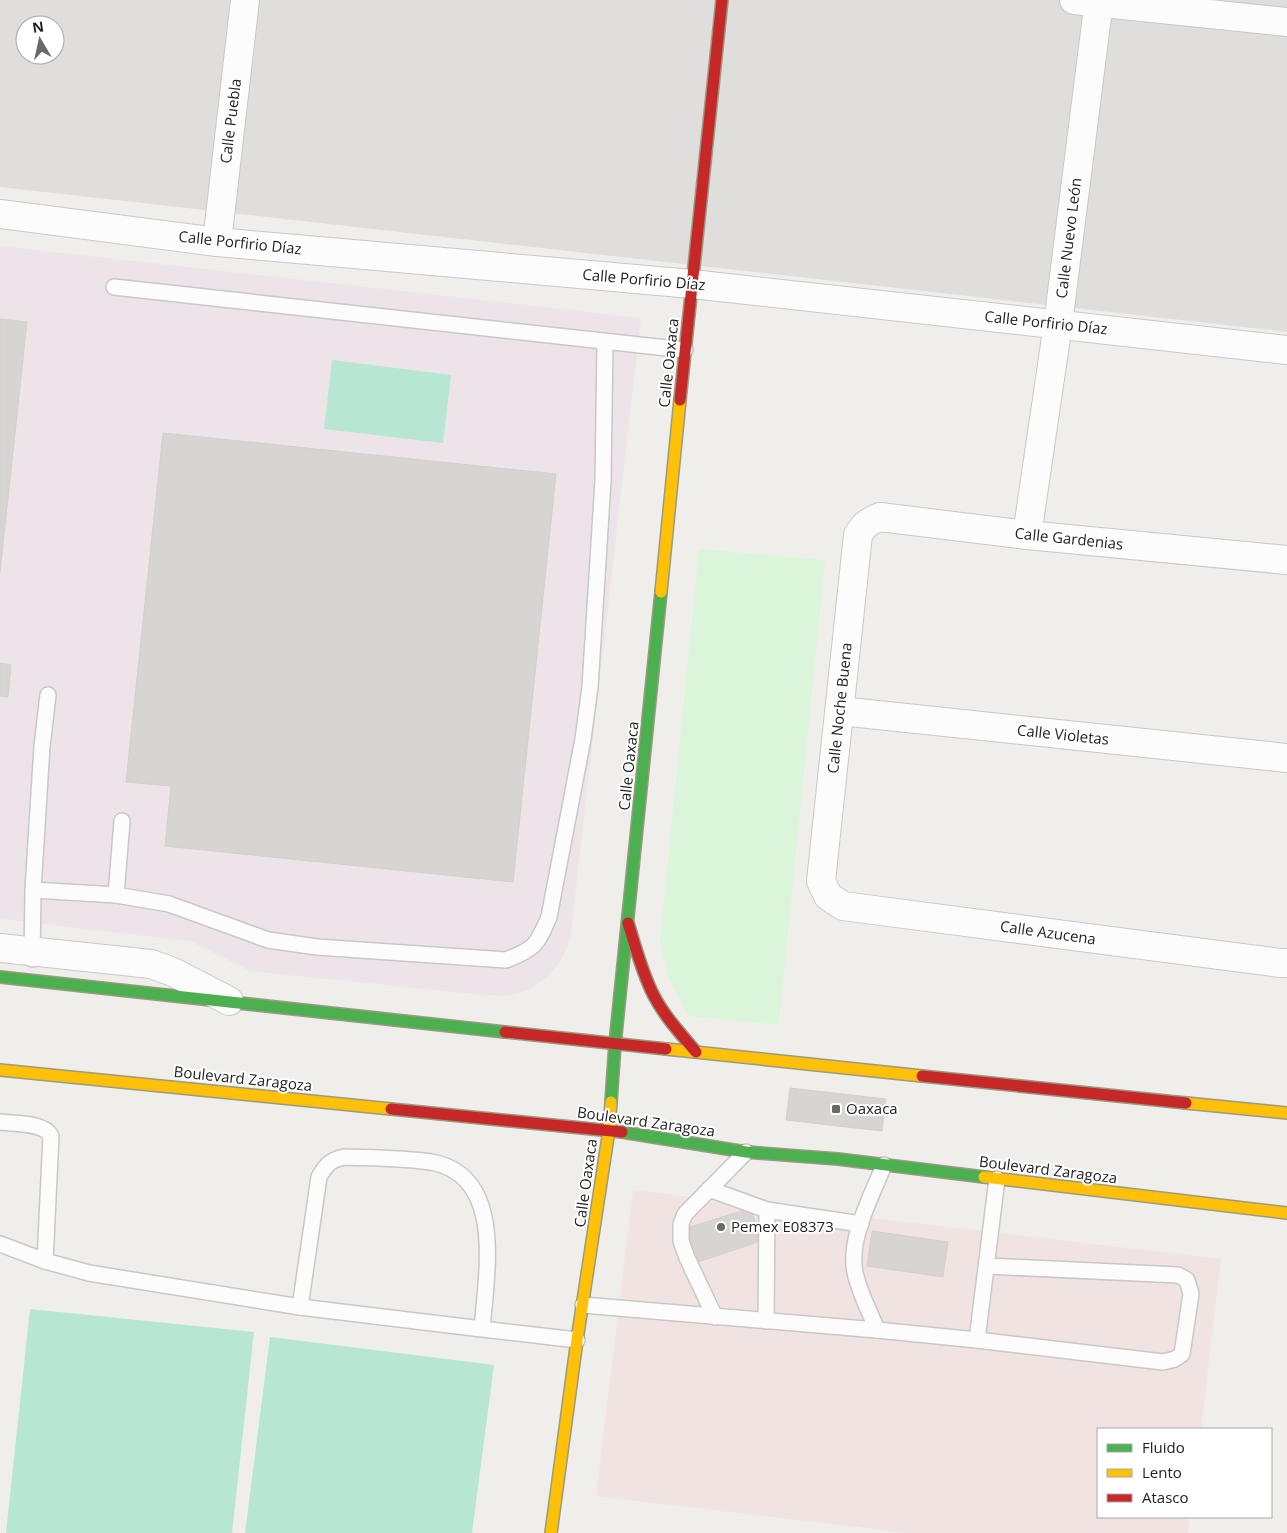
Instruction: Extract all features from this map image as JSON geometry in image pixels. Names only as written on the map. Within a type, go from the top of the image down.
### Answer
[{"type":"main road","name":"Calle Oaxaca","points":[[552,1533],[577,1340],[609,1130],[615,1044],[722,0]]},
{"type":"main road","points":[[628,923],[644,972],[654,995],[668,1018],[696,1052]]},
{"type":"main road","points":[[0,977],[615,1044],[1287,1113]]},
{"type":"main road","name":"Boulevard Zaragoza","points":[[0,1070],[609,1130],[746,1152],[838,1159],[1287,1213]]},
{"type":"street","name":"Calle Puebla","points":[[217,242],[245,0]]},
{"type":"street","points":[[1090,1],[1287,22]]},
{"type":"street","name":"Calle Nuevo León","points":[[1027,535],[1058,324],[1090,1]]},
{"type":"street","name":"Calle Porfirio Díaz","points":[[0,214],[217,242],[692,284],[1287,350]]},
{"type":"street","name":"Calle Gardenias","points":[[858,535],[869,522],[880,517],[1027,535],[1287,560]]},
{"type":"street","name":"Calle Noche Buena","points":[[821,881],[858,535]]},
{"type":"street","name":"Calle Violetas","points":[[840,711],[1287,758]]},
{"type":"street","name":"Calle Azucena","points":[[821,881],[828,896],[842,906],[1287,963]]},
{"type":"street","points":[[0,948],[32,953],[151,964],[173,972],[229,1001]]},
{"type":"lane","points":[[114,287],[685,350]]},
{"type":"lane","points":[[33,890],[116,895],[169,904],[268,940],[316,947],[506,960],[527,952],[540,937],[549,917],[583,739],[590,686],[603,481],[605,342]]},
{"type":"lane","points":[[30,980],[33,890],[42,746],[48,695]]},
{"type":"lane","points":[[116,895],[122,821]]},
{"type":"lane","points":[[0,1122],[41,1127],[48,1131],[51,1136],[45,1261]]},
{"type":"lane","points":[[715,1317],[686,1258],[681,1241],[681,1224],[685,1214],[746,1152]]},
{"type":"lane","points":[[300,1307],[319,1177],[326,1165],[333,1159],[344,1156],[432,1162],[452,1169],[467,1179],[482,1208],[488,1242],[482,1329]]},
{"type":"lane","points":[[877,1330],[855,1272],[853,1252],[861,1224],[884,1165]]},
{"type":"lane","points":[[977,1340],[997,1179]]},
{"type":"lane","points":[[709,1189],[768,1210],[861,1224]]},
{"type":"lane","points":[[766,1321],[768,1210]]},
{"type":"lane","points":[[0,1244],[45,1261],[89,1273],[300,1307],[577,1340]]},
{"type":"lane","points":[[583,1305],[877,1330],[1163,1362],[1175,1359],[1182,1354],[1191,1294],[1188,1280],[1178,1275],[987,1266]]},
{"type":"shaded area","points":[[0,0],[1287,0],[1287,332],[0,187]]},
{"type":"shaded area","points":[[0,246],[641,318],[570,940],[561,961],[547,977],[528,990],[507,996],[250,971],[190,941],[0,919]]},
{"type":"shaded area","points":[[633,1190],[1221,1259],[1201,1428],[1097,1428],[1097,1518],[1190,1518],[1188,1533],[908,1533],[596,1496]]},
{"type":"green space","points":[[332,360],[451,375],[443,443],[324,429]]},
{"type":"green space","points":[[699,549],[825,560],[779,1025],[689,1016],[668,976],[660,943]]},
{"type":"green space","points":[[30,1309],[254,1332],[232,1533],[6,1533]]},
{"type":"green space","points":[[270,1337],[494,1365],[472,1533],[245,1533]]},
{"type":"building","points":[[0,319],[27,322],[0,572]]},
{"type":"building","points":[[163,433],[556,474],[513,882],[165,846],[171,786],[126,782]]},
{"type":"building","points":[[0,663],[11,665],[8,697],[0,696]]},
{"type":"building","name":"Oaxaca","points":[[790,1088],[886,1099],[882,1131],[786,1120]]},
{"type":"building","points":[[751,1208],[761,1241],[698,1262],[687,1228]]},
{"type":"building","points":[[872,1231],[948,1242],[943,1277],[867,1266]]},
{"type":"traffic: fast","points":[[611,1102],[615,1044],[661,592]]},
{"type":"traffic: fast","points":[[0,977],[505,1032]]},
{"type":"traffic: fast","points":[[622,1132],[746,1152],[838,1159],[984,1177]]},
{"type":"traffic: slow","points":[[661,592],[680,400]]},
{"type":"traffic: slow","points":[[666,1049],[922,1076]]},
{"type":"traffic: slow","points":[[0,1070],[391,1109]]},
{"type":"traffic: slow","points":[[551,1533],[577,1340],[609,1130],[611,1102]]},
{"type":"traffic: slow","points":[[1186,1103],[1287,1113]]},
{"type":"traffic: slow","points":[[984,1177],[1287,1213]]},
{"type":"traffic: jam","points":[[680,400],[722,0]]},
{"type":"traffic: jam","points":[[628,923],[643,969],[658,1004],[696,1052]]},
{"type":"traffic: jam","points":[[505,1032],[666,1049]]},
{"type":"traffic: jam","points":[[922,1076],[1186,1103]]},
{"type":"traffic: jam","points":[[391,1109],[622,1132]]},
{"type":"place","name":"Oaxaca","points":[[836,1109]]},
{"type":"place","name":"Pemex E08373","points":[[721,1227]]}]
